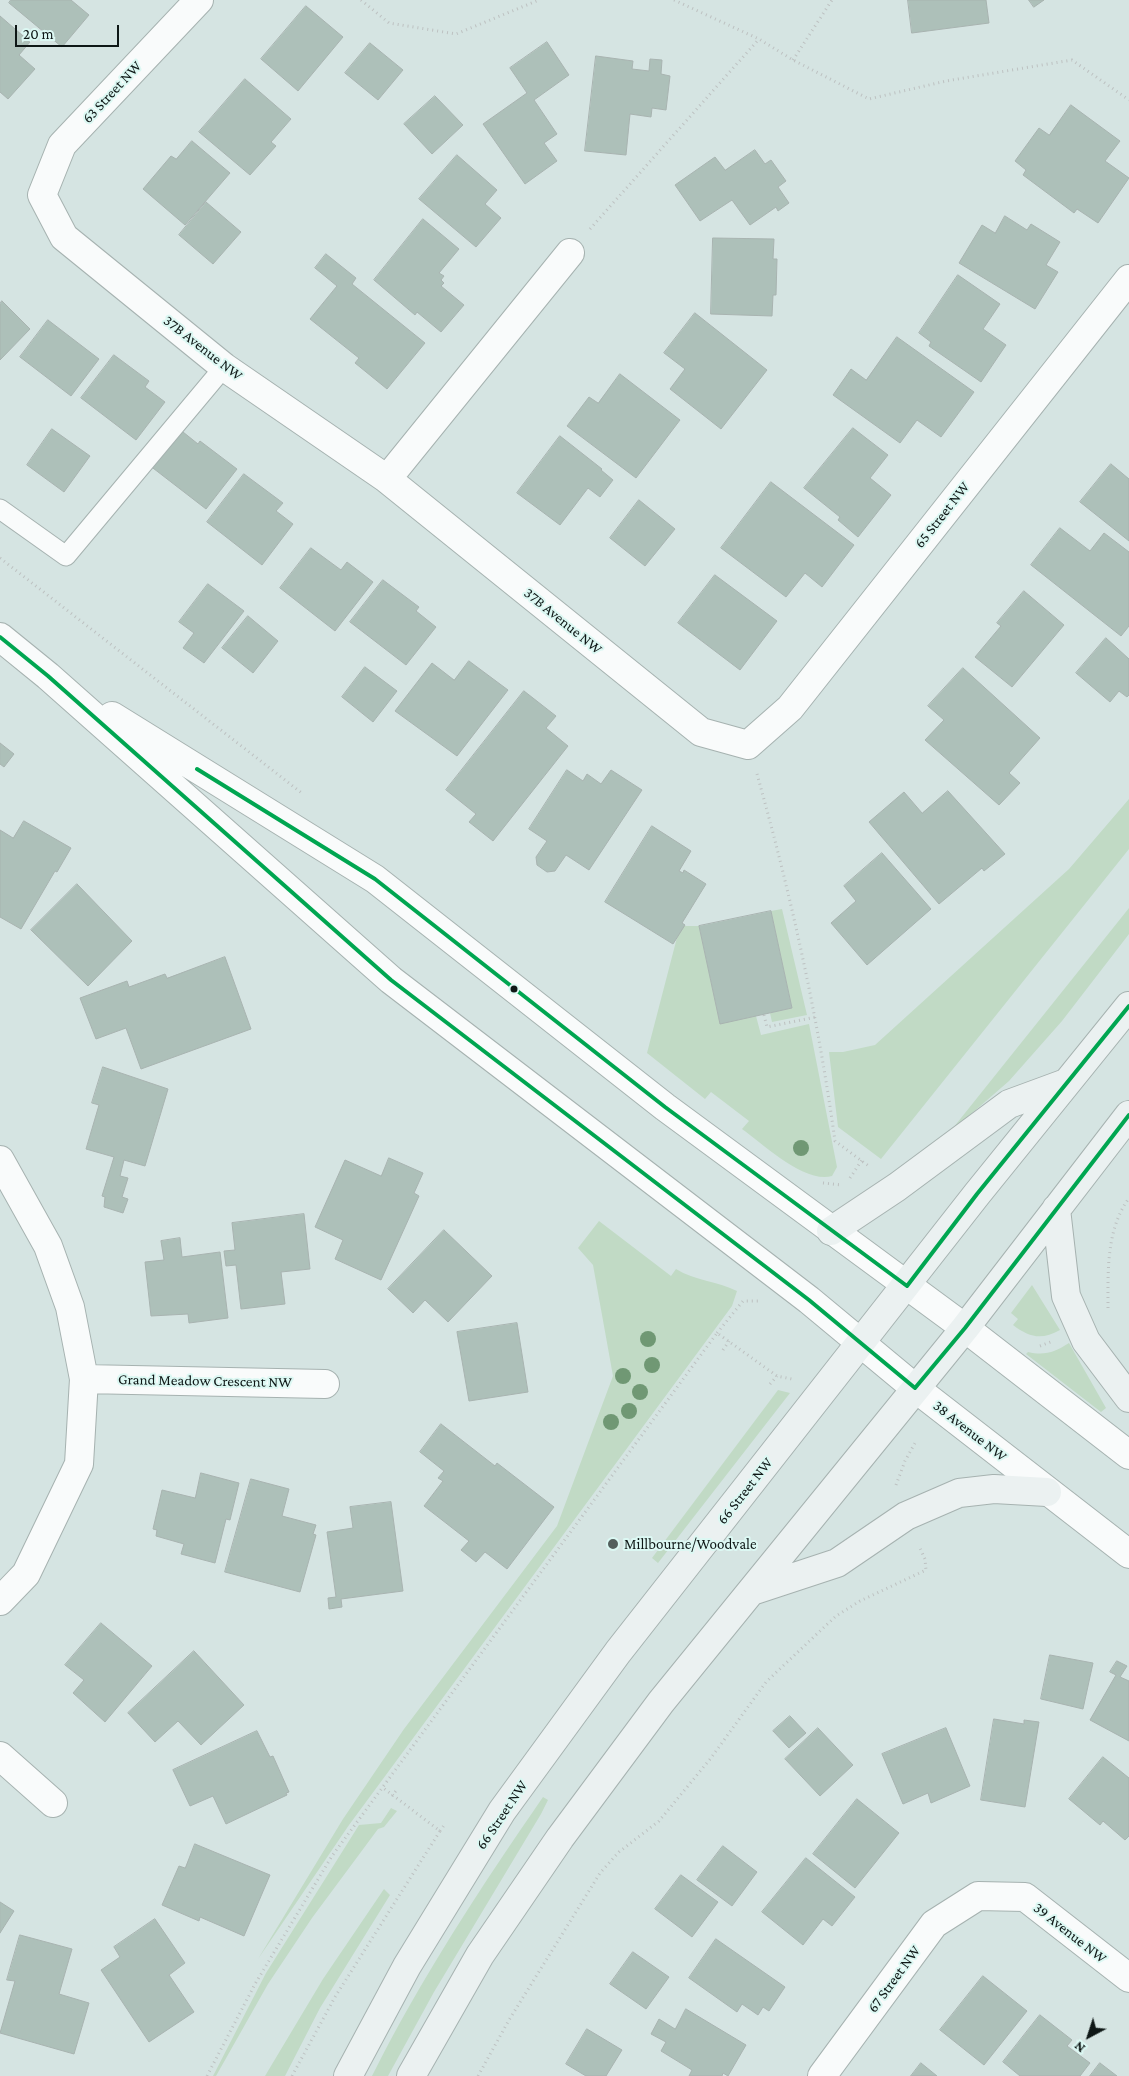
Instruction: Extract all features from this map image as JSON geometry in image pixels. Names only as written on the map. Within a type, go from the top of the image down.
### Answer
[{"type":"main road","name":"66 Street NW","points":[[348,2076],[407,1966],[502,1811],[618,1652],[1066,1083],[1129,1006]]},
{"type":"main road","points":[[831,1231],[897,1186],[1009,1104],[1066,1083]]},
{"type":"main road","points":[[411,2076],[480,1955],[560,1838],[661,1702],[965,1328],[1129,1115]]},
{"type":"main road","points":[[1056,1209],[1066,1296],[1086,1341],[1129,1398]]},
{"type":"main road","points":[[752,1591],[837,1563],[906,1516],[959,1493],[994,1489],[1047,1492]]},
{"type":"street","name":"63 Street NW","points":[[42,195],[62,145],[199,0]]},
{"type":"street","name":"37B Avenue NW","points":[[42,195],[64,238],[224,367],[387,479],[700,732],[748,745]]},
{"type":"street","points":[[387,479],[570,253]]},
{"type":"street","name":"65 Street NW","points":[[748,745],[790,708],[1129,279]]},
{"type":"street","name":"38 Avenue NW","points":[[0,637],[48,676],[391,980],[809,1300],[915,1388],[1129,1554]]},
{"type":"street","name":"38 Avenue NW","points":[[48,676],[375,879],[665,1108],[965,1328],[1129,1455]]},
{"type":"street","points":[[0,1160],[48,1246],[70,1307],[84,1379],[79,1464],[26,1574],[0,1602]]},
{"type":"street","name":"Grand Meadow Crescent NW","points":[[84,1379],[325,1384]]},
{"type":"street","points":[[0,1756],[53,1803]]},
{"type":"street","name":"39 Avenue NW","points":[[978,1896],[1024,1897],[1129,1978]]},
{"type":"street","name":"67 Street NW","points":[[831,2073],[934,1924],[978,1896]]},
{"type":"lane","points":[[0,509],[66,556],[224,367]]},
{"type":"path","points":[[361,0],[389,23],[456,34],[539,0]]},
{"type":"path","points":[[674,0],[758,39],[793,60],[869,99],[946,81],[1072,60],[1129,100]]},
{"type":"path","points":[[793,60],[832,0]]},
{"type":"path","points":[[570,253],[758,39]]},
{"type":"path","points":[[748,745],[772,830],[816,1017],[835,1141],[872,1168]]},
{"type":"path","points":[[764,1014],[767,1027],[816,1017]]},
{"type":"path","points":[[1108,1312],[1108,1261],[1118,1217],[1129,1198]]},
{"type":"path","points":[[207,2076],[234,2023],[299,1907],[332,1856],[717,1333],[743,1301],[757,1302],[762,1296]]},
{"type":"path","points":[[717,1333],[777,1376],[797,1380]]},
{"type":"path","points":[[722,1350],[729,1341]]},
{"type":"path","points":[[770,1384],[777,1376]]},
{"type":"path","points":[[897,1491],[897,1478],[918,1439]]},
{"type":"path","points":[[478,2076],[509,2020],[592,1884],[609,1861],[659,1821],[711,1758],[766,1682],[836,1616],[860,1601],[926,1570],[925,1559],[916,1542]]},
{"type":"path","points":[[382,1787],[440,1831]]},
{"type":"path","points":[[392,1796],[398,1788]]},
{"type":"path","points":[[292,2076],[334,1997],[444,1824]]},
{"type":"green space","points":[[1129,799],[1129,849],[881,1159],[838,1127],[829,1052],[843,1052],[875,1045],[1069,869]]},
{"type":"green space","points":[[1129,908],[1129,934],[1062,1021],[1009,1081],[953,1128]]},
{"type":"green space","points":[[782,909],[807,1015],[772,1022],[770,1013],[792,1008],[771,911]]},
{"type":"green space","points":[[680,926],[699,926],[720,1023],[756,1016],[761,1035],[809,1024],[837,1167],[832,1176],[821,1177],[797,1169],[742,1129],[749,1121],[711,1092],[705,1099],[647,1053]]},
{"type":"green space","points":[[599,1221],[671,1276],[676,1269],[737,1291],[732,1306],[349,1825],[258,1959],[343,1819],[404,1729],[557,1526],[613,1376],[593,1265],[578,1248]]},
{"type":"green space","points":[[1032,1285],[1060,1330],[1047,1335],[1036,1336],[1025,1333],[1013,1325],[1018,1319],[1011,1313]]},
{"type":"green space","points":[[1069,1343],[1106,1408],[1101,1412],[1026,1354],[1028,1352],[1040,1354],[1050,1352]]},
{"type":"green space","points":[[778,1390],[790,1393],[658,1563],[652,1558]]},
{"type":"green space","points":[[543,1797],[548,1800],[541,1814],[434,1992],[388,2076],[372,2076],[431,1968]]},
{"type":"green space","points":[[391,1808],[397,1811],[384,1827],[378,1829],[312,1918],[268,1984],[216,2076],[213,2076],[266,1973],[359,1825],[381,1823]]},
{"type":"green space","points":[[384,1889],[390,1895],[320,2008],[285,2076],[265,2076],[323,1979]]},
{"type":"building","points":[[11,0],[71,0],[89,15],[62,47],[9,3]]},
{"type":"building","points":[[908,0],[986,0],[989,23],[912,33]]},
{"type":"building","points":[[1029,0],[1044,0],[1034,7]]},
{"type":"building","points":[[306,6],[343,37],[298,91],[261,59]]},
{"type":"building","points":[[0,16],[30,42],[19,55],[35,69],[8,99],[0,92]]},
{"type":"building","points":[[547,42],[569,75],[534,100],[557,134],[544,143],[557,161],[525,184],[483,124],[527,93],[510,68]]},
{"type":"building","points":[[370,43],[403,70],[378,100],[345,73]]},
{"type":"building","points":[[596,56],[633,61],[632,69],[649,71],[650,59],[662,60],[661,74],[670,76],[666,110],[652,108],[651,117],[630,114],[626,155],[585,151]]},
{"type":"building","points":[[245,79],[291,119],[271,142],[276,146],[250,175],[199,132]]},
{"type":"building","points":[[435,96],[463,125],[432,154],[404,124]]},
{"type":"building","points":[[1071,105],[1120,141],[1105,161],[1129,178],[1098,223],[1077,209],[1074,213],[1023,175],[1026,170],[1015,161],[1039,128],[1049,135]]},
{"type":"building","points":[[192,141],[230,173],[185,225],[143,189],[171,156],[176,159]]},
{"type":"building","points":[[755,150],[765,164],[771,160],[786,181],[778,187],[789,203],[778,211],[776,207],[750,225],[732,200],[700,221],[675,185],[715,157],[725,170]]},
{"type":"building","points":[[457,155],[497,190],[485,204],[501,218],[476,247],[419,199]]},
{"type":"building","points":[[206,202],[241,232],[213,264],[179,235]]},
{"type":"building","points":[[1005,216],[1027,230],[1031,224],[1060,242],[1046,265],[1058,272],[1035,309],[959,263],[982,225],[995,233]]},
{"type":"building","points":[[423,219],[459,249],[439,273],[444,276],[441,280],[444,283],[441,286],[464,305],[441,332],[417,312],[415,315],[374,280]]},
{"type":"building","points":[[713,238],[774,239],[773,259],[777,259],[776,295],[773,295],[772,316],[711,314]]},
{"type":"building","points":[[326,254],[356,278],[352,284],[425,343],[387,389],[355,363],[359,358],[310,319],[337,286],[315,268]]},
{"type":"building","points":[[958,275],[1000,304],[983,329],[1006,345],[981,382],[929,346],[931,342],[919,333]]},
{"type":"building","points":[[2,301],[30,329],[0,360],[0,304]]},
{"type":"building","points":[[695,313],[767,370],[721,429],[670,389],[685,369],[664,353]]},
{"type":"building","points":[[48,320],[99,359],[71,396],[20,357]]},
{"type":"building","points":[[897,337],[974,392],[941,437],[917,420],[900,443],[833,395],[851,369],[866,380]]},
{"type":"building","points":[[114,355],[149,381],[145,387],[165,402],[136,440],[81,398]]},
{"type":"building","points":[[620,374],[680,420],[636,478],[567,426],[589,397],[598,403]]},
{"type":"building","points":[[178,428],[198,444],[200,441],[237,469],[206,509],[149,465]]},
{"type":"building","points":[[853,428],[888,455],[870,478],[891,495],[858,537],[838,520],[840,517],[804,488]]},
{"type":"building","points":[[52,429],[90,456],[64,492],[27,465]]},
{"type":"building","points":[[560,436],[613,480],[600,497],[588,488],[560,525],[517,493]]},
{"type":"building","points":[[1111,464],[1129,479],[1129,541],[1080,502]]},
{"type":"building","points":[[244,474],[283,503],[276,511],[293,524],[262,565],[207,522]]},
{"type":"building","points":[[771,482],[854,545],[822,587],[805,573],[786,597],[721,548]]},
{"type":"building","points":[[639,500],[675,529],[645,566],[610,538]]},
{"type":"building","points":[[1060,528],[1090,551],[1104,533],[1129,552],[1129,626],[1121,636],[1031,565]]},
{"type":"building","points":[[311,548],[341,570],[347,562],[373,582],[335,631],[280,588]]},
{"type":"building","points":[[715,575],[777,621],[740,670],[678,623]]},
{"type":"building","points":[[383,580],[419,607],[416,611],[436,627],[406,665],[350,622]]},
{"type":"building","points":[[208,584],[244,611],[204,663],[183,648],[194,633],[179,622]]},
{"type":"building","points":[[1024,591],[1064,625],[1012,687],[975,657],[1001,626],[997,623]]},
{"type":"building","points":[[248,616],[278,641],[253,673],[222,648]]},
{"type":"building","points":[[1106,638],[1129,659],[1129,695],[1127,697],[1119,691],[1110,702],[1076,673]]},
{"type":"building","points":[[469,661],[508,690],[457,756],[395,711],[432,663],[454,680]]},
{"type":"building","points":[[365,667],[397,691],[373,722],[342,697]]},
{"type":"building","points":[[963,668],[1040,738],[1009,773],[1020,783],[999,805],[925,740],[944,720],[928,706]]},
{"type":"building","points":[[524,691],[556,716],[546,728],[568,746],[493,841],[469,822],[476,814],[446,790]]},
{"type":"building","points":[[0,743],[14,754],[4,767],[0,764]]},
{"type":"building","points":[[567,770],[583,781],[587,774],[601,784],[611,770],[642,790],[589,870],[566,855],[555,871],[547,872],[537,865],[536,857],[547,841],[529,829]]},
{"type":"building","points":[[948,791],[1005,854],[984,871],[982,868],[939,904],[869,822],[904,792],[922,813]]},
{"type":"building","points":[[24,821],[71,848],[57,872],[55,871],[21,929],[0,917],[0,830],[13,838]]},
{"type":"building","points":[[652,826],[691,851],[679,871],[683,873],[684,870],[706,884],[682,923],[685,925],[673,944],[605,902]]},
{"type":"building","points":[[882,853],[931,909],[867,965],[831,923],[856,901],[844,886]]},
{"type":"building","points":[[77,884],[132,941],[88,986],[31,930]]},
{"type":"building","points":[[771,911],[792,1008],[720,1024],[699,926]]},
{"type":"building","points":[[225,957],[251,1029],[141,1069],[126,1028],[96,1039],[80,998],[127,981],[129,987],[165,974],[167,978]]},
{"type":"building","points":[[103,1067],[168,1089],[145,1166],[124,1160],[120,1176],[128,1178],[122,1197],[128,1199],[123,1213],[104,1207],[105,1197],[102,1196],[114,1157],[86,1149],[99,1105],[92,1103]]},
{"type":"building","points":[[389,1158],[423,1173],[414,1193],[419,1196],[381,1280],[335,1259],[343,1240],[315,1227],[345,1160],[381,1176]]},
{"type":"building","points":[[304,1214],[310,1269],[281,1272],[285,1304],[241,1309],[236,1265],[226,1266],[224,1251],[235,1250],[232,1223]]},
{"type":"building","points":[[444,1230],[492,1276],[448,1322],[425,1300],[413,1313],[388,1289]]},
{"type":"building","points":[[180,1238],[182,1257],[220,1252],[228,1318],[189,1323],[188,1314],[151,1316],[145,1262],[164,1260],[161,1241]]},
{"type":"building","points":[[517,1323],[528,1392],[469,1401],[457,1332]]},
{"type":"building","points":[[441,1424],[495,1466],[497,1463],[554,1507],[507,1569],[485,1552],[476,1562],[461,1550],[469,1541],[424,1506],[443,1481],[438,1478],[444,1471],[420,1452]]},
{"type":"building","points":[[201,1473],[239,1483],[230,1520],[226,1519],[215,1563],[181,1554],[184,1544],[156,1536],[157,1530],[153,1529],[162,1490],[195,1498]]},
{"type":"building","points":[[251,1479],[289,1489],[282,1516],[316,1525],[313,1534],[316,1535],[300,1592],[225,1572]]},
{"type":"building","points":[[391,1502],[403,1591],[341,1599],[342,1607],[329,1609],[328,1598],[336,1597],[327,1532],[353,1528],[350,1507]]},
{"type":"building","points":[[101,1623],[152,1666],[105,1722],[73,1693],[84,1680],[65,1665]]},
{"type":"building","points":[[194,1651],[244,1705],[201,1745],[178,1721],[155,1742],[128,1713]]},
{"type":"building","points":[[1050,1655],[1093,1663],[1083,1709],[1041,1699]]},
{"type":"building","points":[[1117,1661],[1127,1666],[1120,1677],[1129,1681],[1129,1741],[1090,1720],[1116,1675],[1110,1672]]},
{"type":"building","points":[[790,1716],[806,1733],[789,1748],[773,1731]]},
{"type":"building","points":[[994,1719],[1024,1724],[1024,1720],[1039,1722],[1025,1807],[981,1800]]},
{"type":"building","points":[[818,1728],[853,1765],[820,1796],[785,1759]]},
{"type":"building","points":[[946,1728],[970,1786],[931,1803],[928,1793],[903,1804],[882,1754]]},
{"type":"building","points":[[257,1731],[270,1757],[273,1756],[289,1792],[286,1793],[287,1795],[226,1824],[213,1796],[190,1806],[173,1770]]},
{"type":"building","points":[[1103,1757],[1129,1778],[1129,1836],[1125,1840],[1103,1821],[1100,1825],[1069,1799]]},
{"type":"building","points":[[857,1799],[899,1833],[855,1888],[813,1854]]},
{"type":"building","points":[[195,1844],[270,1875],[244,1936],[200,1917],[199,1921],[162,1905],[179,1866],[185,1868]]},
{"type":"building","points":[[723,1846],[757,1872],[732,1906],[697,1880]]},
{"type":"building","points":[[806,1858],[855,1897],[832,1926],[823,1919],[803,1945],[762,1912]]},
{"type":"building","points":[[681,1875],[718,1902],[692,1937],[655,1909]]},
{"type":"building","points":[[0,1902],[14,1911],[0,1933]]},
{"type":"building","points":[[155,1919],[185,1963],[169,1975],[194,2012],[149,2042],[101,1970],[120,1957],[114,1947]]},
{"type":"building","points":[[20,1935],[72,1949],[59,1994],[89,2003],[74,2054],[0,2033],[15,1981],[7,1980]]},
{"type":"building","points":[[716,1939],[785,1987],[769,2011],[763,2007],[758,2015],[742,2004],[737,2012],[689,1978]]},
{"type":"building","points":[[633,1952],[669,1977],[646,2009],[610,1984]]},
{"type":"building","points":[[983,1976],[1027,2011],[984,2065],[940,2030]]},
{"type":"building","points":[[686,2009],[746,2045],[728,2076],[723,2073],[722,2076],[689,2076],[692,2070],[661,2051],[666,2042],[651,2034],[659,2019],[675,2029]]},
{"type":"building","points":[[1040,2015],[1072,2040],[1067,2046],[1090,2063],[1080,2076],[1020,2076],[1003,2062]]},
{"type":"building","points":[[587,2029],[622,2050],[606,2076],[586,2076],[566,2064]]},
{"type":"building","points":[[921,2063],[937,2076],[911,2076]]},
{"type":"building","points":[[1100,2063],[1117,2076],[1090,2076]]},
{"type":"transit line","points":[[0,637],[48,676],[391,980],[809,1300],[915,1388],[965,1328],[1129,1115]]},
{"type":"transit line","points":[[197,769],[375,879],[665,1107],[907,1286],[977,1194],[1129,1006]]},
{"type":"place","name":"Millbourne/Woodvale","points":[[613,1544]]}]
